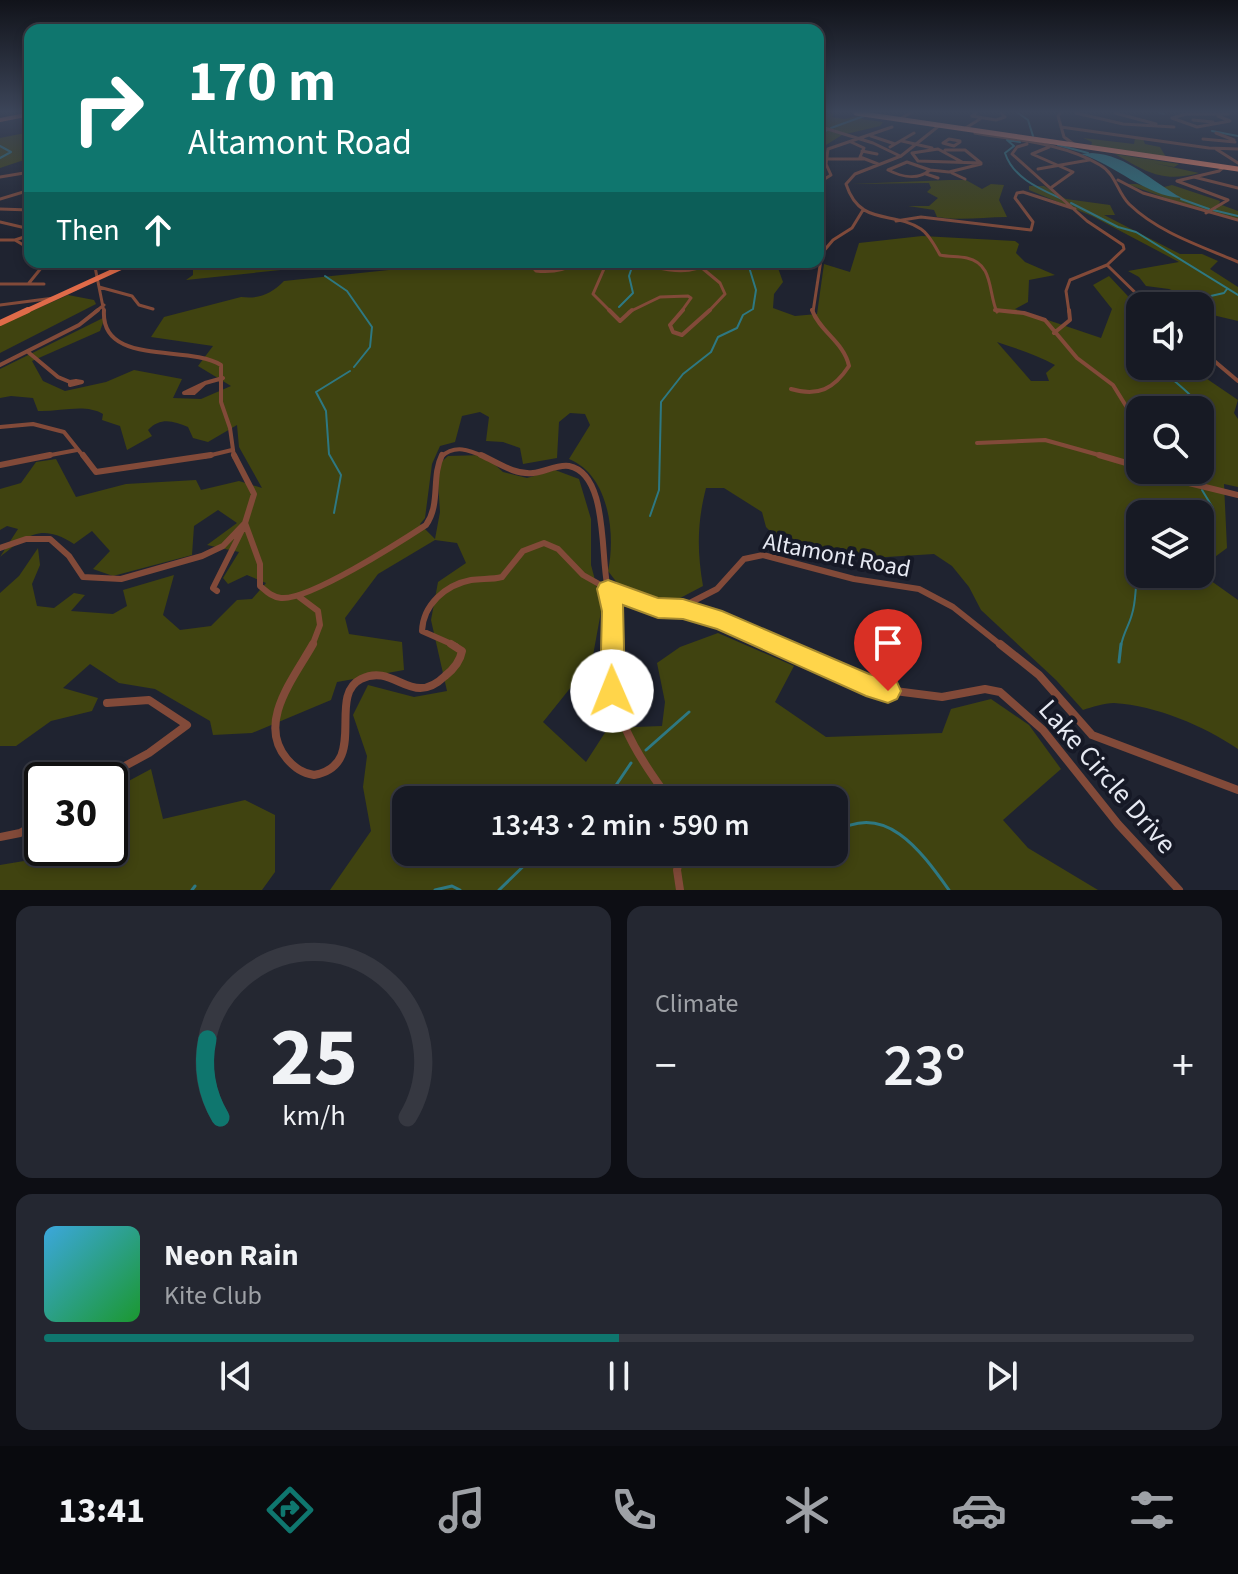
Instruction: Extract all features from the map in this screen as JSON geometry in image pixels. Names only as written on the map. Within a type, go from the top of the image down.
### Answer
[{"type":"highway","points":[[1140,155],[1224,167],[1238,166]]},
{"type":"main road","points":[[0,323],[120,268]]},
{"type":"street","points":[[824,179],[831,175],[826,155]]},
{"type":"street","points":[[859,155],[879,165]]},
{"type":"street","points":[[913,155],[918,161]]},
{"type":"street","points":[[951,155],[962,162]]},
{"type":"street","points":[[973,155],[981,164]]},
{"type":"street","points":[[1013,155],[1087,221],[1123,245],[1124,249],[1107,265],[1068,282],[1066,291],[1070,320],[1054,333]]},
{"type":"street","points":[[1033,155],[1073,172],[1051,187]]},
{"type":"street","points":[[1065,155],[1085,162]]},
{"type":"street","points":[[1071,155],[1108,169],[1117,180],[1126,201],[1155,223],[1238,262]]},
{"type":"street","points":[[901,156],[855,174],[846,184],[847,190],[863,210],[875,217],[923,230],[940,255],[972,259],[983,267],[991,278],[996,312],[1037,317],[1047,322],[1082,363],[1113,385],[1126,406]]},
{"type":"street","points":[[825,159],[864,159]]},
{"type":"street","points":[[1038,169],[1090,160]]},
{"type":"street","points":[[918,161],[981,164],[905,178],[888,170],[889,167],[918,161]]},
{"type":"street","points":[[1032,164],[1044,161]]},
{"type":"street","points":[[907,162],[938,178]]},
{"type":"street","points":[[953,172],[981,164]]},
{"type":"street","points":[[1206,213],[1228,200],[1177,182],[1224,167]]},
{"type":"street","points":[[940,170],[953,172],[965,179]]},
{"type":"street","points":[[0,177],[24,173]]},
{"type":"street","points":[[1193,176],[1238,188]]},
{"type":"street","points":[[1117,180],[1137,191],[1238,220]]},
{"type":"street","points":[[896,221],[911,215],[993,230],[1031,230],[1033,222],[1015,197],[1025,191],[1076,210]]},
{"type":"street","points":[[0,199],[24,192]]},
{"type":"street","points":[[0,209],[24,210]]},
{"type":"street","points":[[824,250],[852,228],[863,210]]},
{"type":"street","points":[[0,222],[24,228]]},
{"type":"street","points":[[0,240],[24,237]]},
{"type":"street","points":[[15,240],[24,245]]},
{"type":"street","points":[[1107,265],[1135,292]]},
{"type":"street","points":[[28,284],[41,268]]},
{"type":"street","points":[[94,268],[108,329],[123,343],[154,354],[212,359],[221,365],[221,402],[230,428],[232,450],[254,494],[230,558],[213,583],[217,591]]},
{"type":"street","points":[[533,268],[547,272],[570,268]]},
{"type":"street","points":[[604,268],[593,295],[614,318],[620,321],[629,311],[653,299],[688,296],[691,298],[689,303],[671,323],[673,332],[680,335],[690,332],[725,294],[720,283],[702,268],[676,273],[662,268]]},
{"type":"street","points":[[791,389],[810,393],[827,391],[840,380],[849,365],[845,352],[812,312],[820,281],[819,268]]},
{"type":"street","points":[[0,284],[44,284]]},
{"type":"street","points":[[99,287],[132,296],[139,305],[153,309]]},
{"type":"street","points":[[0,305],[59,297]]},
{"type":"street","points":[[0,365],[79,325],[104,305]]},
{"type":"street","points":[[27,351],[58,377],[70,382]]},
{"type":"street","points":[[1214,361],[1238,381]]},
{"type":"street","points":[[205,383],[223,378]]},
{"type":"street","points":[[0,427],[33,424],[60,430],[69,435],[91,470],[100,472],[188,461],[232,450]]},
{"type":"street","points":[[977,443],[1045,440],[1126,463]]},
{"type":"street","points":[[0,465],[77,450]]},
{"type":"street","points":[[245,523],[260,564],[261,588],[277,595],[298,596],[322,587],[426,525],[433,513],[438,462],[447,453],[462,450],[478,452],[520,473],[562,466],[581,471],[590,485],[600,515],[602,570],[613,611],[611,671],[617,716],[661,786]]},
{"type":"street","points":[[1193,484],[1238,495]]},
{"type":"street","points":[[0,548],[26,539],[50,539],[69,556],[83,577],[112,580],[208,554],[223,546],[245,523]]},
{"type":"street","points":[[298,596],[315,607],[320,620],[311,646],[285,689],[275,723],[275,740],[289,763],[313,775],[329,770],[342,757],[346,702],[359,681],[377,675],[407,686],[427,689],[441,682],[460,660],[460,648],[426,636],[421,628],[429,607],[447,590],[468,580],[502,577],[526,549],[542,544],[559,549],[581,573],[608,589],[658,608],[683,609]]},
{"type":"street","name":"Altamont Road","points":[[683,609],[717,589],[738,564],[756,555],[771,556],[854,579],[919,589],[953,607],[1033,670],[1092,735],[1238,790]]},
{"type":"street","name":"Lake Circle Drive","points":[[683,609],[722,621],[879,689],[942,697],[985,689],[1000,692],[1043,730],[1125,832],[1179,890]]},
{"type":"street","points":[[107,703],[149,700],[187,725],[128,764]]},
{"type":"street","points":[[0,837],[24,831]]},
{"type":"street","points":[[679,866],[680,890]]},
{"type":"green space","points":[[0,155],[24,155],[24,160],[0,168]]},
{"type":"green space","points":[[1116,155],[1179,164],[1174,167],[1153,163],[1199,173],[1165,176],[1136,166]]},
{"type":"green space","points":[[966,180],[982,189],[991,184],[1004,185],[999,200],[1007,217],[937,217],[934,210],[908,206],[929,206],[938,198],[927,192],[931,188],[929,183],[851,184]]},
{"type":"green space","points":[[1156,183],[1164,187],[1172,185],[1220,201],[1219,204],[1238,211],[1238,219],[1202,211],[1127,184],[1137,184],[1181,198]]},
{"type":"green space","points":[[1029,186],[1044,186],[1066,199],[1110,205],[1115,215],[1104,215],[1180,254],[1202,254],[1218,261],[1210,269],[1238,287],[1238,321],[1214,315],[1214,292],[1176,292],[1146,286],[1139,277],[1128,271],[1179,262],[1092,216],[1029,190]]},
{"type":"green space","points":[[922,236],[1015,241],[1019,244],[1016,253],[1025,262],[1055,275],[1029,280],[1028,302],[1015,309],[1101,338],[1112,309],[1093,285],[1109,276],[1126,294],[1126,380],[1209,380],[1238,400],[1234,413],[1238,419],[1238,487],[1224,484],[1227,548],[1214,558],[1214,500],[1126,500],[1126,588],[1214,588],[1214,583],[1238,600],[1238,749],[1194,725],[1146,708],[1114,703],[1083,710],[1056,680],[981,610],[969,587],[952,566],[934,554],[855,559],[777,538],[766,527],[762,512],[724,488],[706,488],[703,501],[699,537],[703,586],[667,605],[628,597],[608,571],[610,524],[601,492],[593,478],[569,459],[590,425],[585,414],[570,413],[559,422],[557,458],[523,464],[520,448],[503,442],[486,441],[489,417],[480,412],[462,416],[455,442],[440,446],[432,464],[425,518],[420,524],[435,539],[440,512],[437,466],[448,456],[484,455],[503,472],[527,478],[555,470],[579,479],[591,519],[591,565],[602,606],[592,661],[543,722],[586,762],[608,728],[662,726],[665,702],[657,663],[680,647],[718,633],[794,666],[775,702],[826,737],[942,733],[951,709],[991,699],[1029,725],[1061,769],[1003,820],[1028,848],[1098,890],[330,890],[371,831],[363,787],[367,756],[353,715],[368,685],[414,697],[447,691],[431,620],[438,582],[466,563],[457,543],[435,540],[378,574],[345,618],[349,634],[402,642],[404,670],[337,682],[331,700],[252,733],[213,735],[210,721],[155,689],[119,683],[90,664],[63,688],[98,698],[92,711],[51,721],[16,746],[0,746],[0,593],[19,576],[38,548],[40,565],[32,584],[37,606],[54,608],[74,593],[85,595],[71,611],[113,614],[127,606],[123,590],[174,575],[163,615],[180,630],[211,626],[237,600],[252,599],[266,583],[247,575],[228,584],[223,578],[239,552],[207,545],[237,523],[218,510],[194,526],[192,555],[113,576],[93,569],[110,551],[92,531],[74,544],[52,534],[35,534],[0,557],[18,529],[7,526],[0,530],[0,489],[21,483],[36,462],[56,459],[76,497],[126,484],[196,480],[201,490],[239,481],[262,488],[239,447],[237,425],[208,442],[193,438],[188,427],[162,422],[148,430],[152,436],[127,450],[120,426],[102,420],[103,414],[96,411],[80,408],[38,411],[33,398],[0,398],[0,369],[105,317],[100,331],[32,361],[43,381],[65,391],[106,382],[134,370],[182,379],[173,398],[201,399],[231,386],[198,366],[213,346],[151,337],[164,317],[241,297],[260,296],[284,281],[408,268],[778,268],[783,282],[774,294],[773,308],[795,316],[817,314],[824,264],[850,272],[859,243]],"holes":[[[997,342],[1055,365],[1046,373],[1049,381],[1031,381]]]},
{"type":"green space","points":[[193,268],[300,268],[186,280],[193,275]]},
{"type":"green space","points":[[68,295],[94,300],[96,304],[0,353],[0,325]]},
{"type":"green space","points":[[151,769],[163,819],[245,800],[275,815],[275,872],[262,890],[0,890],[0,865],[24,861],[24,866],[128,866],[128,781]]},
{"type":"water","points":[[1082,155],[1102,155],[1117,159],[1182,198],[1156,192]]},
{"type":"waterway","points":[[0,158],[6,155]]},
{"type":"waterway","points":[[1006,155],[1014,169],[1028,182],[1062,199]]},
{"type":"waterway","points":[[1181,199],[1209,209]]},
{"type":"waterway","points":[[1071,203],[1118,227],[1136,232],[1238,295]]},
{"type":"waterway","points":[[1213,210],[1238,216]]},
{"type":"waterway","points":[[619,307],[633,293],[629,276],[632,268]]},
{"type":"waterway","points":[[650,516],[659,490],[661,402],[683,374],[711,352],[718,337],[737,328],[743,315],[753,309],[756,290],[749,268]]},
{"type":"waterway","points":[[325,276],[347,291],[372,327],[370,347],[354,367]]},
{"type":"waterway","points":[[1214,295],[1227,289]]},
{"type":"waterway","points":[[334,513],[341,475],[329,454],[326,411],[316,392],[350,371]]},
{"type":"waterway","points":[[1173,380],[1191,396]]},
{"type":"waterway","points":[[1202,490],[1208,500]]},
{"type":"waterway","points":[[1121,646],[1134,608],[1136,588]]},
{"type":"waterway","points":[[1119,662],[1121,644]]},
{"type":"waterway","points":[[646,750],[689,712]]},
{"type":"waterway","points":[[615,786],[631,763]]},
{"type":"waterway","points":[[848,826],[870,822],[900,834],[914,846],[949,890]]},
{"type":"waterway","points":[[499,890],[524,866]]},
{"type":"waterway","points":[[192,890],[195,886]]},
{"type":"waterway","points":[[435,890],[452,886],[460,890]]},
{"type":"route","points":[[612,691],[613,611],[608,589],[658,608],[683,609],[710,616],[888,691]]}]
